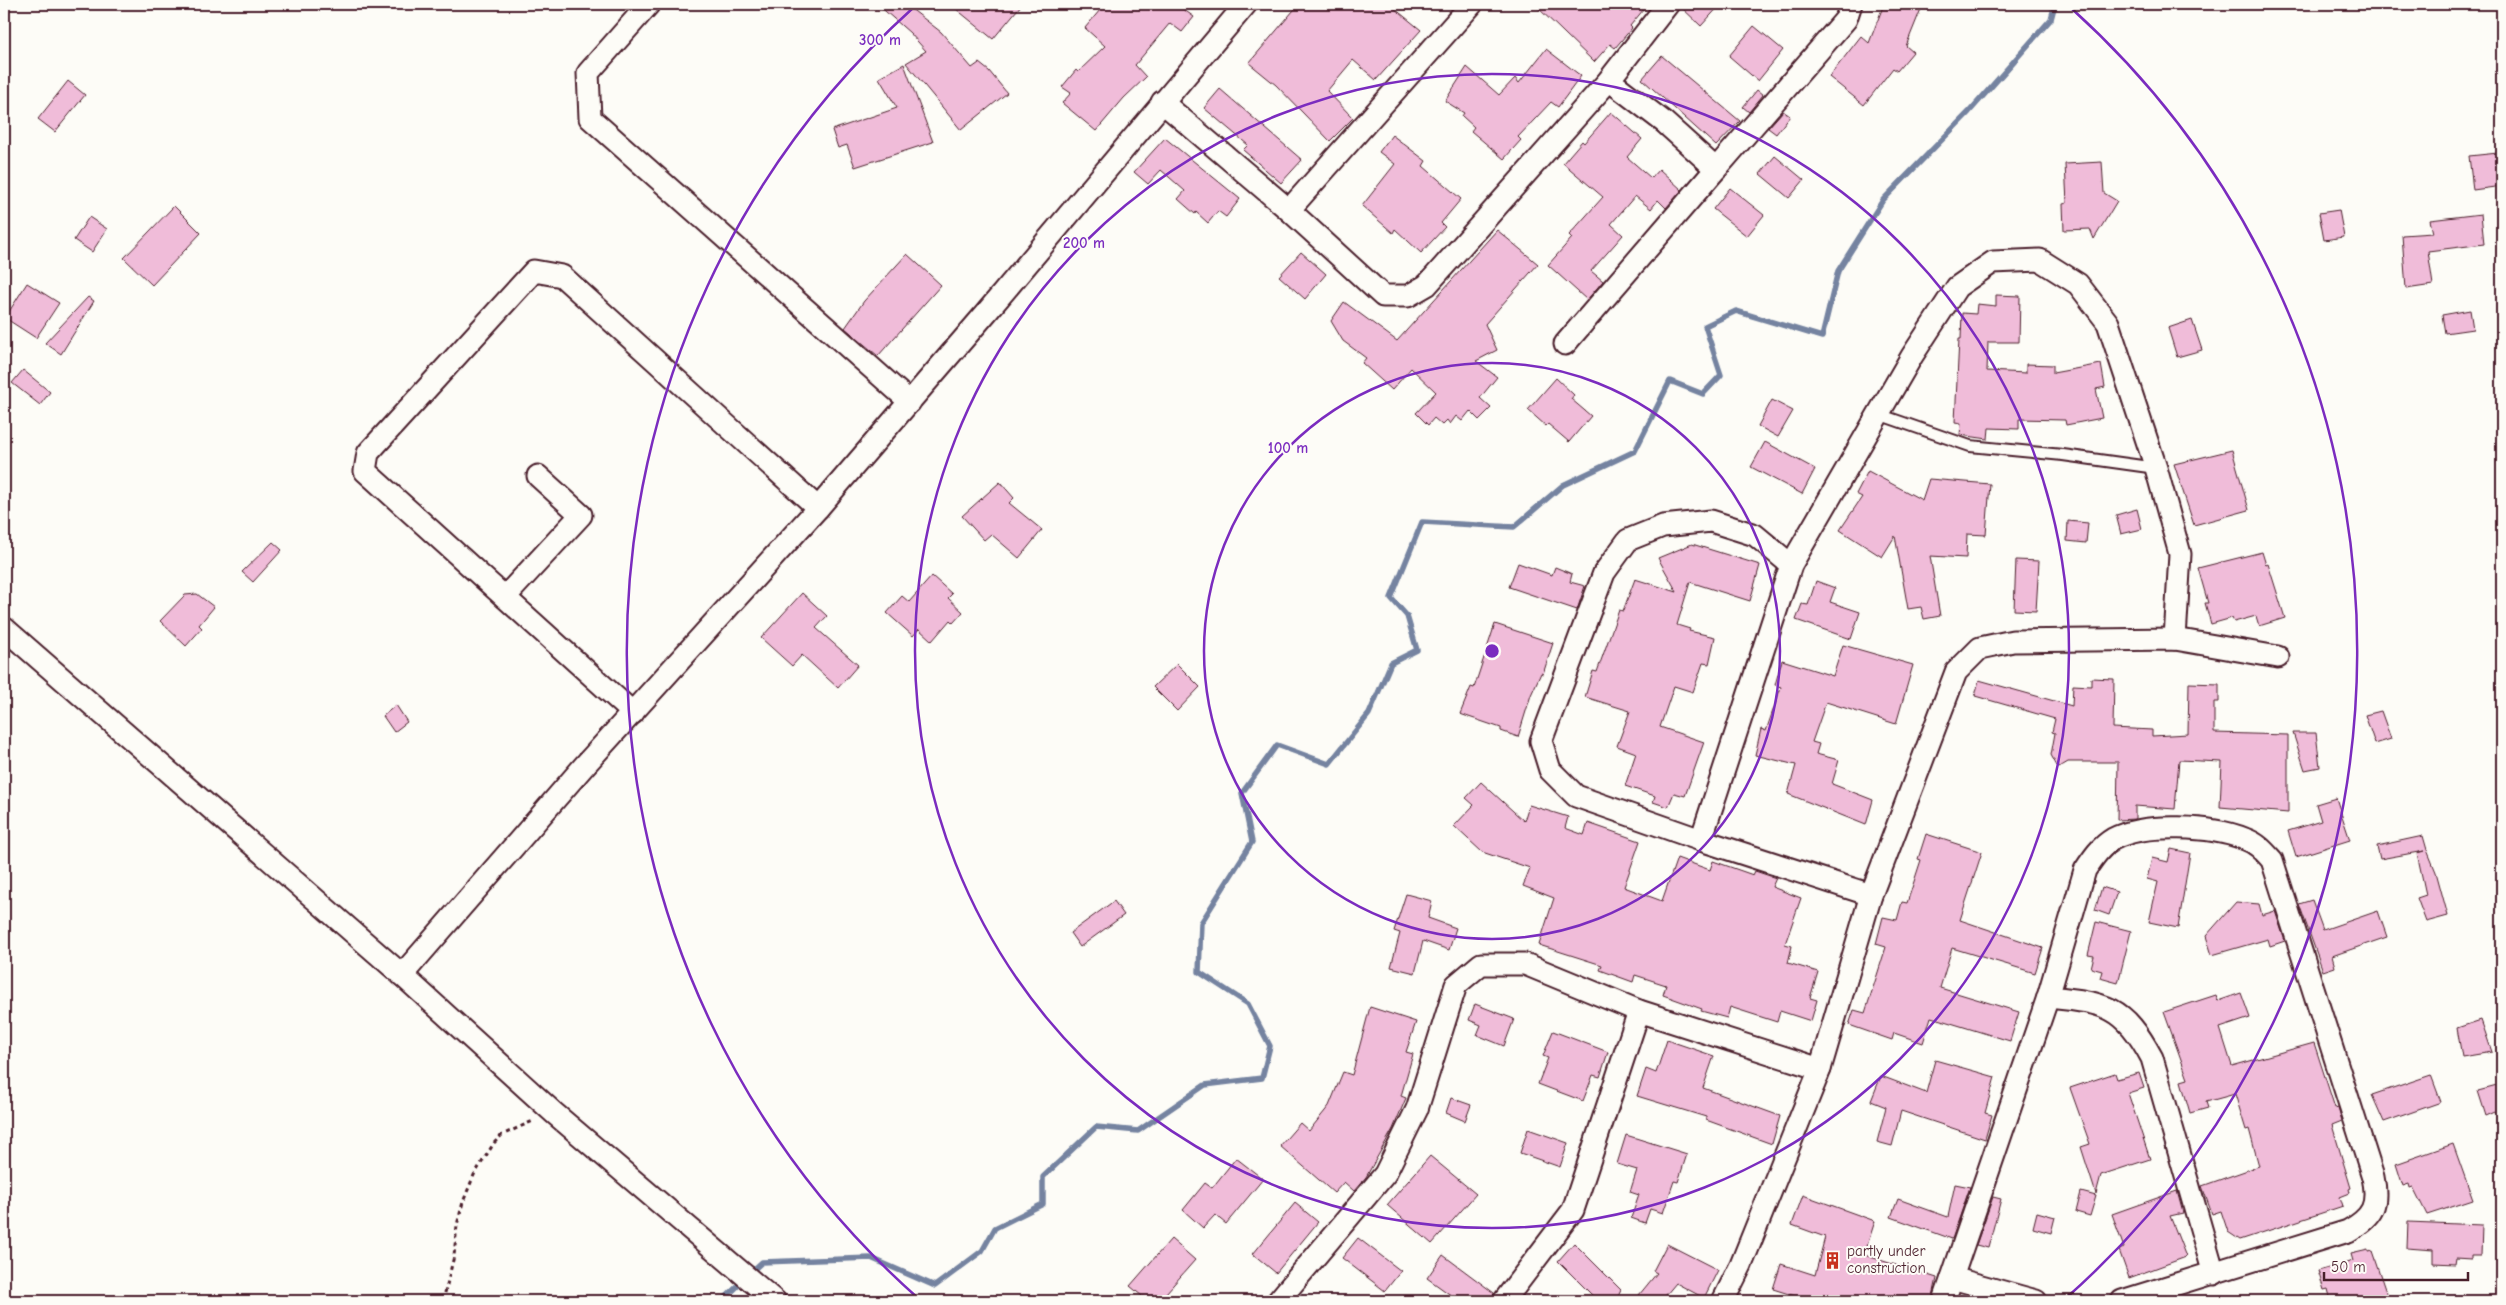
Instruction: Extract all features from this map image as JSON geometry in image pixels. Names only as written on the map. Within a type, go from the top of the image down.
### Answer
[{"type":"street","points":[[649,4],[588,73],[590,118],[910,402]]},
{"type":"street","points":[[402,975],[633,713],[818,508],[910,402],[1246,4]]},
{"type":"street","points":[[1289,210],[1472,4]]},
{"type":"street","points":[[1162,102],[1289,210],[1383,296],[1408,296],[1427,285],[1609,80],[1668,4]]},
{"type":"street","points":[[1565,344],[1846,19],[1851,4]]},
{"type":"street","points":[[1609,80],[1664,122],[1716,169]]},
{"type":"street","points":[[1701,840],[1791,565],[1878,414],[1957,287],[1993,262],[2040,260],[2078,284],[2108,323],[2156,468],[2180,554],[2175,639]]},
{"type":"street","points":[[633,713],[365,471],[368,453],[534,271],[562,276],[818,508]]},
{"type":"street","points":[[505,597],[581,515],[538,476]]},
{"type":"street","points":[[1791,565],[1755,534],[1711,521],[1663,526],[1628,540],[1604,573],[1540,741],[1550,770],[1576,796],[1701,840],[1871,895]]},
{"type":"street","points":[[4,628],[402,975],[554,1113],[775,1301]]},
{"type":"street","points":[[1723,1301],[1741,1266],[1820,1069],[1871,895],[1956,672],[1980,648],[2013,641],[2175,639],[2278,657]]},
{"type":"street","points":[[1944,1301],[2048,997],[2085,870],[2095,854],[2112,840],[2133,831],[2181,828],[2245,838],[2262,848],[2272,860],[2373,1177],[2376,1200],[2373,1210],[2366,1218],[2348,1231],[2122,1301]]},
{"type":"street","points":[[1278,1301],[1385,1174],[1417,1109],[1456,984],[1481,964],[1525,964],[1639,1010],[1820,1069]]},
{"type":"street","points":[[2048,997],[2090,1001],[2111,1008],[2126,1019],[2140,1036],[2152,1058],[2214,1274]]},
{"type":"street","points":[[1504,1301],[1573,1210],[1639,1010]]},
{"type":"street","points":[[1952,1278],[2036,1301]]},
{"type":"lane","points":[[1878,414],[1970,446],[2063,455],[2156,468]]},
{"type":"path","points":[[443,1301],[454,1256],[457,1225],[463,1202],[474,1175],[494,1142],[502,1135],[554,1113]]},
{"type":"building","points":[[877,4],[905,4],[941,32],[972,68],[979,63],[989,71],[1007,93],[961,130],[906,63],[926,51],[910,33]]},
{"type":"building","points":[[950,4],[1022,4],[993,39]]},
{"type":"building","points":[[1105,4],[1176,4],[1194,17],[1182,32],[1170,23],[1135,65],[1146,77],[1124,98],[1096,131],[1062,103],[1071,93],[1062,87],[1076,70],[1078,72],[1105,46],[1085,28]]},
{"type":"building","points":[[1299,4],[1389,4],[1421,30],[1376,80],[1353,60],[1327,91],[1353,118],[1330,141],[1276,85],[1249,63]]},
{"type":"building","points":[[1534,4],[1648,4],[1630,26],[1632,28],[1615,48],[1610,44],[1594,62]]},
{"type":"building","points":[[1680,4],[1721,4],[1701,26]]},
{"type":"building","points":[[1884,4],[1923,4],[1906,46],[1913,52],[1897,71],[1893,68],[1864,105],[1829,77],[1861,36],[1869,43]]},
{"type":"building","points":[[1754,26],[1783,50],[1758,81],[1729,56]]},
{"type":"building","points":[[1546,49],[1581,76],[1558,107],[1551,102],[1518,137],[1521,140],[1504,159],[1471,131],[1474,127],[1462,116],[1464,113],[1445,101],[1467,67],[1499,95],[1515,78],[1519,83]]},
{"type":"building","points":[[1662,56],[1740,121],[1716,146],[1642,79]]},
{"type":"building","points":[[904,64],[933,142],[855,167],[847,145],[838,148],[832,130],[897,108],[879,78]]},
{"type":"building","points":[[68,81],[85,95],[55,132],[38,119]]},
{"type":"building","points":[[1220,89],[1302,160],[1281,183],[1243,150],[1248,145],[1204,108]]},
{"type":"building","points":[[1757,90],[1763,95],[1749,112],[1743,107]]},
{"type":"building","points":[[1783,111],[1790,116],[1776,134],[1768,128]]},
{"type":"building","points":[[1611,112],[1642,139],[1627,157],[1651,178],[1659,169],[1682,190],[1666,208],[1658,200],[1651,209],[1635,196],[1611,224],[1623,235],[1591,271],[1603,281],[1587,300],[1548,265],[1572,238],[1569,235],[1603,197],[1563,163],[1582,141],[1584,143]]},
{"type":"building","points":[[1392,135],[1426,161],[1423,166],[1461,199],[1441,223],[1445,227],[1421,253],[1395,229],[1393,233],[1362,206],[1395,164],[1379,152]]},
{"type":"building","points":[[1165,138],[1240,199],[1226,217],[1218,211],[1208,223],[1196,212],[1195,214],[1178,199],[1185,191],[1161,170],[1148,184],[1134,172]]},
{"type":"building","points":[[2498,153],[2502,186],[2473,190],[2469,156]]},
{"type":"building","points":[[1775,156],[1804,180],[1789,198],[1760,174]]},
{"type":"building","points":[[2102,162],[2104,193],[2117,201],[2094,239],[2090,229],[2064,230],[2063,204],[2067,203],[2065,164]]},
{"type":"building","points":[[1730,188],[1764,215],[1747,236],[1713,209]]},
{"type":"building","points":[[174,206],[201,233],[152,285],[124,258]]},
{"type":"building","points":[[2339,210],[2344,237],[2324,240],[2319,213]]},
{"type":"building","points":[[2481,214],[2484,244],[2428,251],[2433,285],[2406,289],[2402,235],[2433,233],[2430,220]]},
{"type":"building","points":[[89,217],[107,229],[92,252],[74,240]]},
{"type":"building","points":[[1497,230],[1538,264],[1485,324],[1497,350],[1476,361],[1497,377],[1480,398],[1491,408],[1479,420],[1470,411],[1462,421],[1456,416],[1450,424],[1447,420],[1442,425],[1434,418],[1428,425],[1416,413],[1436,392],[1411,368],[1392,390],[1362,363],[1366,358],[1343,341],[1331,321],[1344,302],[1397,341]]},
{"type":"building","points":[[1301,252],[1326,274],[1305,299],[1279,276]]},
{"type":"building","points":[[907,254],[941,285],[878,356],[845,328],[864,301]]},
{"type":"building","points":[[27,283],[59,303],[36,338],[5,318]]},
{"type":"building","points":[[1996,295],[2020,296],[2019,342],[1988,342],[1987,371],[2026,373],[2026,364],[2053,365],[2053,373],[2101,364],[2105,387],[2096,389],[2102,418],[2066,425],[2065,420],[2019,419],[2019,429],[1989,428],[1988,439],[1960,435],[1961,423],[1955,422],[1962,313],[1976,314],[1977,304],[1996,306]]},
{"type":"building","points":[[88,297],[94,301],[61,354],[45,343]]},
{"type":"building","points":[[2470,310],[2473,329],[2445,333],[2442,315]]},
{"type":"building","points":[[2192,320],[2202,350],[2177,357],[2168,328]]},
{"type":"building","points":[[23,370],[50,392],[40,405],[12,383]]},
{"type":"building","points":[[1556,378],[1574,395],[1571,399],[1591,416],[1569,442],[1548,424],[1546,426],[1528,410]]},
{"type":"building","points":[[1772,400],[1793,411],[1778,437],[1758,426]]},
{"type":"building","points":[[1765,442],[1815,469],[1802,494],[1751,467]]},
{"type":"building","points":[[2232,450],[2249,510],[2194,525],[2174,464]]},
{"type":"building","points":[[1868,471],[1922,500],[1929,479],[1990,484],[1986,535],[1967,534],[1966,558],[1930,556],[1940,616],[1924,619],[1921,607],[1908,609],[1895,536],[1882,557],[1840,530],[1862,497],[1856,494]]},
{"type":"building","points":[[1000,482],[1014,498],[1009,503],[1042,530],[1019,558],[991,534],[984,540],[962,516]]},
{"type":"building","points":[[2137,509],[2142,529],[2121,534],[2116,515]]},
{"type":"building","points":[[2068,521],[2088,523],[2086,543],[2067,541]]},
{"type":"building","points":[[273,542],[282,550],[253,582],[242,572]]},
{"type":"building","points":[[1692,544],[1760,565],[1750,601],[1690,582],[1677,625],[1690,629],[1689,631],[1715,637],[1709,664],[1703,663],[1693,692],[1674,686],[1660,727],[1704,742],[1685,796],[1674,793],[1668,807],[1653,802],[1655,796],[1625,786],[1636,753],[1617,746],[1630,711],[1585,697],[1593,671],[1597,672],[1619,610],[1623,611],[1635,579],[1677,592],[1658,558]]},
{"type":"building","points":[[2262,552],[2266,565],[2268,564],[2285,618],[2259,626],[2256,616],[2234,622],[2232,618],[2211,624],[2205,603],[2208,603],[2198,568]]},
{"type":"building","points":[[2016,560],[2039,561],[2036,611],[2014,610]]},
{"type":"building","points":[[1518,563],[1552,575],[1555,567],[1572,574],[1570,582],[1585,586],[1577,610],[1509,587]]},
{"type":"building","points":[[932,576],[952,594],[948,598],[963,612],[953,623],[950,620],[932,641],[919,629],[913,636],[887,613],[902,596],[909,602]]},
{"type":"building","points":[[1816,581],[1835,588],[1830,602],[1860,612],[1851,639],[1796,620],[1802,604],[1808,605]]},
{"type":"building","points":[[802,593],[827,616],[816,628],[858,665],[838,688],[802,655],[792,666],[761,638]]},
{"type":"building","points":[[197,594],[214,607],[199,625],[202,628],[186,646],[160,621],[185,595]]},
{"type":"building","points":[[1495,624],[1553,643],[1543,674],[1541,673],[1531,695],[1518,737],[1501,731],[1501,728],[1460,714],[1471,687],[1474,688]]},
{"type":"building","points":[[1843,645],[1913,665],[1896,724],[1826,702],[1812,742],[1819,744],[1816,754],[1839,760],[1832,784],[1873,800],[1866,825],[1788,794],[1796,765],[1755,755],[1761,729],[1766,731],[1781,687],[1775,685],[1782,660],[1833,676]]},
{"type":"building","points":[[1177,664],[1200,687],[1177,711],[1153,687]]},
{"type":"building","points":[[2091,678],[2114,679],[2113,728],[2152,730],[2152,736],[2188,734],[2189,683],[2219,684],[2219,702],[2214,702],[2214,733],[2288,735],[2288,813],[2220,807],[2222,762],[2179,760],[2175,809],[2135,806],[2135,819],[2117,820],[2118,762],[2068,762],[2058,768],[2051,755],[2055,733],[2052,732],[2055,719],[1975,696],[1979,680],[2072,706],[2073,685],[2091,686]]},
{"type":"building","points":[[396,705],[407,722],[394,732],[383,716]]},
{"type":"building","points":[[2381,711],[2391,739],[2375,744],[2365,715]]},
{"type":"building","points":[[2293,733],[2316,733],[2320,767],[2305,770]]},
{"type":"building","points":[[1481,782],[1524,821],[1529,805],[1568,817],[1565,828],[1584,835],[1588,823],[1640,841],[1624,887],[1662,901],[1677,858],[1710,870],[1713,861],[1753,875],[1755,871],[1776,878],[1772,887],[1801,898],[1785,944],[1792,946],[1788,963],[1818,972],[1810,998],[1817,1000],[1811,1021],[1780,1011],[1777,1022],[1730,1007],[1727,1018],[1701,1011],[1702,1009],[1663,995],[1666,985],[1635,975],[1633,982],[1600,970],[1602,965],[1539,945],[1554,898],[1523,886],[1530,868],[1482,852],[1454,826],[1474,805],[1466,798]]},
{"type":"building","points":[[2336,798],[2350,840],[2296,857],[2288,831],[2321,821],[2316,804]]},
{"type":"building","points":[[1926,834],[1982,852],[1960,920],[2043,948],[2035,973],[1952,948],[1940,988],[2019,1012],[2010,1041],[1931,1017],[1923,1043],[1894,1033],[1892,1040],[1849,1025],[1854,1010],[1865,1013],[1886,947],[1876,944],[1883,917],[1897,920],[1902,902],[1907,903],[1921,860],[1918,859]]},
{"type":"building","points":[[2423,836],[2436,872],[2448,916],[2426,922],[2417,898],[2426,895],[2417,853],[2424,851],[2380,859],[2377,846]]},
{"type":"building","points":[[2171,849],[2190,853],[2178,928],[2149,922],[2158,882],[2147,879],[2152,858],[2168,862]]},
{"type":"building","points":[[2102,887],[2117,892],[2109,915],[2095,910]]},
{"type":"building","points":[[1406,894],[1432,901],[1428,918],[1456,928],[1449,950],[1423,941],[1415,973],[1391,967],[1400,933],[1394,931]]},
{"type":"building","points":[[2312,900],[2323,930],[2378,911],[2387,937],[2332,956],[2335,967],[2323,971],[2299,904]]},
{"type":"building","points":[[1114,901],[1124,915],[1080,947],[1070,933]]},
{"type":"building","points":[[2236,902],[2259,904],[2262,915],[2275,911],[2285,941],[2270,946],[2268,939],[2212,955],[2206,936]]},
{"type":"building","points":[[2096,922],[2131,931],[2118,983],[2100,978],[2102,971],[2091,968],[2094,956],[2088,955]]},
{"type":"building","points":[[2241,993],[2250,1018],[2220,1028],[2232,1066],[2314,1043],[2335,1108],[2338,1107],[2342,1121],[2332,1125],[2351,1188],[2349,1189],[2350,1193],[2340,1197],[2343,1206],[2240,1240],[2228,1232],[2221,1211],[2212,1214],[2202,1186],[2259,1166],[2249,1129],[2246,1130],[2235,1094],[2206,1102],[2208,1108],[2190,1113],[2181,1081],[2188,1079],[2164,1012],[2216,995],[2218,1001]]},
{"type":"building","points":[[1475,1004],[1514,1019],[1504,1046],[1477,1035],[1481,1025],[1469,1020]]},
{"type":"building","points":[[1370,1007],[1416,1022],[1406,1052],[1413,1054],[1401,1096],[1406,1098],[1393,1129],[1366,1177],[1354,1191],[1344,1182],[1334,1193],[1280,1146],[1300,1123],[1309,1131],[1329,1106],[1343,1072],[1352,1075]]},
{"type":"building","points":[[2481,1020],[2492,1052],[2462,1057],[2457,1028]]},
{"type":"building","points":[[1553,1031],[1608,1052],[1600,1077],[1593,1075],[1583,1101],[1538,1084],[1548,1058],[1543,1056]]},
{"type":"building","points":[[1667,1040],[1714,1056],[1703,1088],[1780,1116],[1772,1144],[1706,1120],[1706,1117],[1637,1096],[1646,1069],[1656,1073]]},
{"type":"building","points":[[1935,1060],[1995,1077],[1985,1113],[1992,1115],[1985,1139],[1901,1111],[1892,1146],[1877,1142],[1886,1107],[1871,1101],[1881,1076],[1926,1093]]},
{"type":"building","points":[[2115,1073],[2117,1079],[2139,1073],[2144,1088],[2128,1093],[2150,1159],[2101,1175],[2096,1194],[2081,1147],[2090,1144],[2070,1088]]},
{"type":"building","points":[[2431,1075],[2441,1102],[2384,1122],[2372,1095]]},
{"type":"building","points":[[2497,1086],[2498,1095],[2502,1093],[2502,1109],[2486,1116],[2478,1091]]},
{"type":"building","points":[[1451,1098],[1471,1105],[1465,1121],[1446,1113]]},
{"type":"building","points":[[1528,1129],[1568,1143],[1560,1167],[1520,1153]]},
{"type":"building","points":[[1626,1135],[1687,1154],[1678,1182],[1674,1181],[1663,1213],[1650,1209],[1645,1223],[1631,1218],[1639,1195],[1630,1192],[1637,1170],[1617,1164]]},
{"type":"building","points":[[2453,1144],[2473,1200],[2427,1215],[2413,1187],[2410,1188],[2409,1184],[2403,1186],[2396,1164]]},
{"type":"building","points":[[1430,1156],[1476,1194],[1432,1244],[1387,1205]]},
{"type":"building","points":[[1236,1158],[1263,1179],[1226,1224],[1215,1215],[1203,1228],[1183,1210],[1205,1183],[1212,1188]]},
{"type":"building","points":[[1955,1184],[1970,1187],[1952,1239],[1891,1217],[1898,1199],[1948,1217]]},
{"type":"building","points":[[2177,1191],[2183,1213],[2170,1216],[2186,1257],[2129,1278],[2119,1250],[2124,1248],[2112,1214]]},
{"type":"building","points":[[2081,1192],[2096,1196],[2090,1216],[2076,1212]]},
{"type":"building","points":[[1803,1195],[1875,1221],[1864,1255],[1937,1278],[1932,1301],[1811,1301],[1773,1289],[1781,1264],[1815,1275],[1825,1237],[1792,1225]]},
{"type":"building","points":[[1993,1197],[2001,1199],[1988,1248],[1976,1245]]},
{"type":"building","points":[[1295,1203],[1318,1222],[1276,1273],[1253,1254]]},
{"type":"building","points":[[2037,1212],[2055,1217],[2051,1233],[2033,1228]]},
{"type":"building","points":[[2408,1222],[2482,1225],[2481,1256],[2472,1256],[2472,1259],[2456,1258],[2455,1264],[2433,1263],[2433,1250],[2407,1248]]},
{"type":"building","points":[[1358,1238],[1401,1271],[1385,1291],[1342,1258]]},
{"type":"building","points":[[1171,1239],[1195,1260],[1159,1301],[1148,1301],[1130,1286]]},
{"type":"building","points":[[1574,1243],[1621,1290],[1616,1301],[1598,1301],[1558,1261]]},
{"type":"building","points":[[1667,1244],[1718,1270],[1704,1298],[1676,1283],[1661,1301],[1647,1301],[1639,1295],[1657,1273],[1653,1271]]},
{"type":"building","points":[[2368,1250],[2368,1252],[2372,1251],[2389,1301],[2331,1301],[2328,1289],[2324,1290],[2318,1271],[2353,1261],[2351,1254]]},
{"type":"building","points":[[1443,1255],[1494,1293],[1492,1301],[1459,1301],[1427,1278]]},
{"type":"waterway","points":[[750,1273],[762,1262],[871,1258],[935,1286],[982,1251],[995,1228],[1043,1204],[1043,1177],[1096,1127],[1138,1131],[1205,1085],[1262,1078],[1270,1046],[1248,1004],[1199,972],[1201,923],[1252,842],[1242,793],[1277,745],[1329,764],[1369,714],[1391,663],[1417,650],[1407,616],[1391,598],[1422,522],[1514,527],[1563,485],[1635,451],[1670,381],[1703,394],[1721,375],[1705,326],[1736,311],[1822,337],[1838,271],[1883,200],[1969,112],[2051,19],[2055,4]]},
{"type":"waterway","points":[[722,1301],[744,1280]]},
{"type":"place","name":"partly under construction","points":[[1833,1260]]}]
